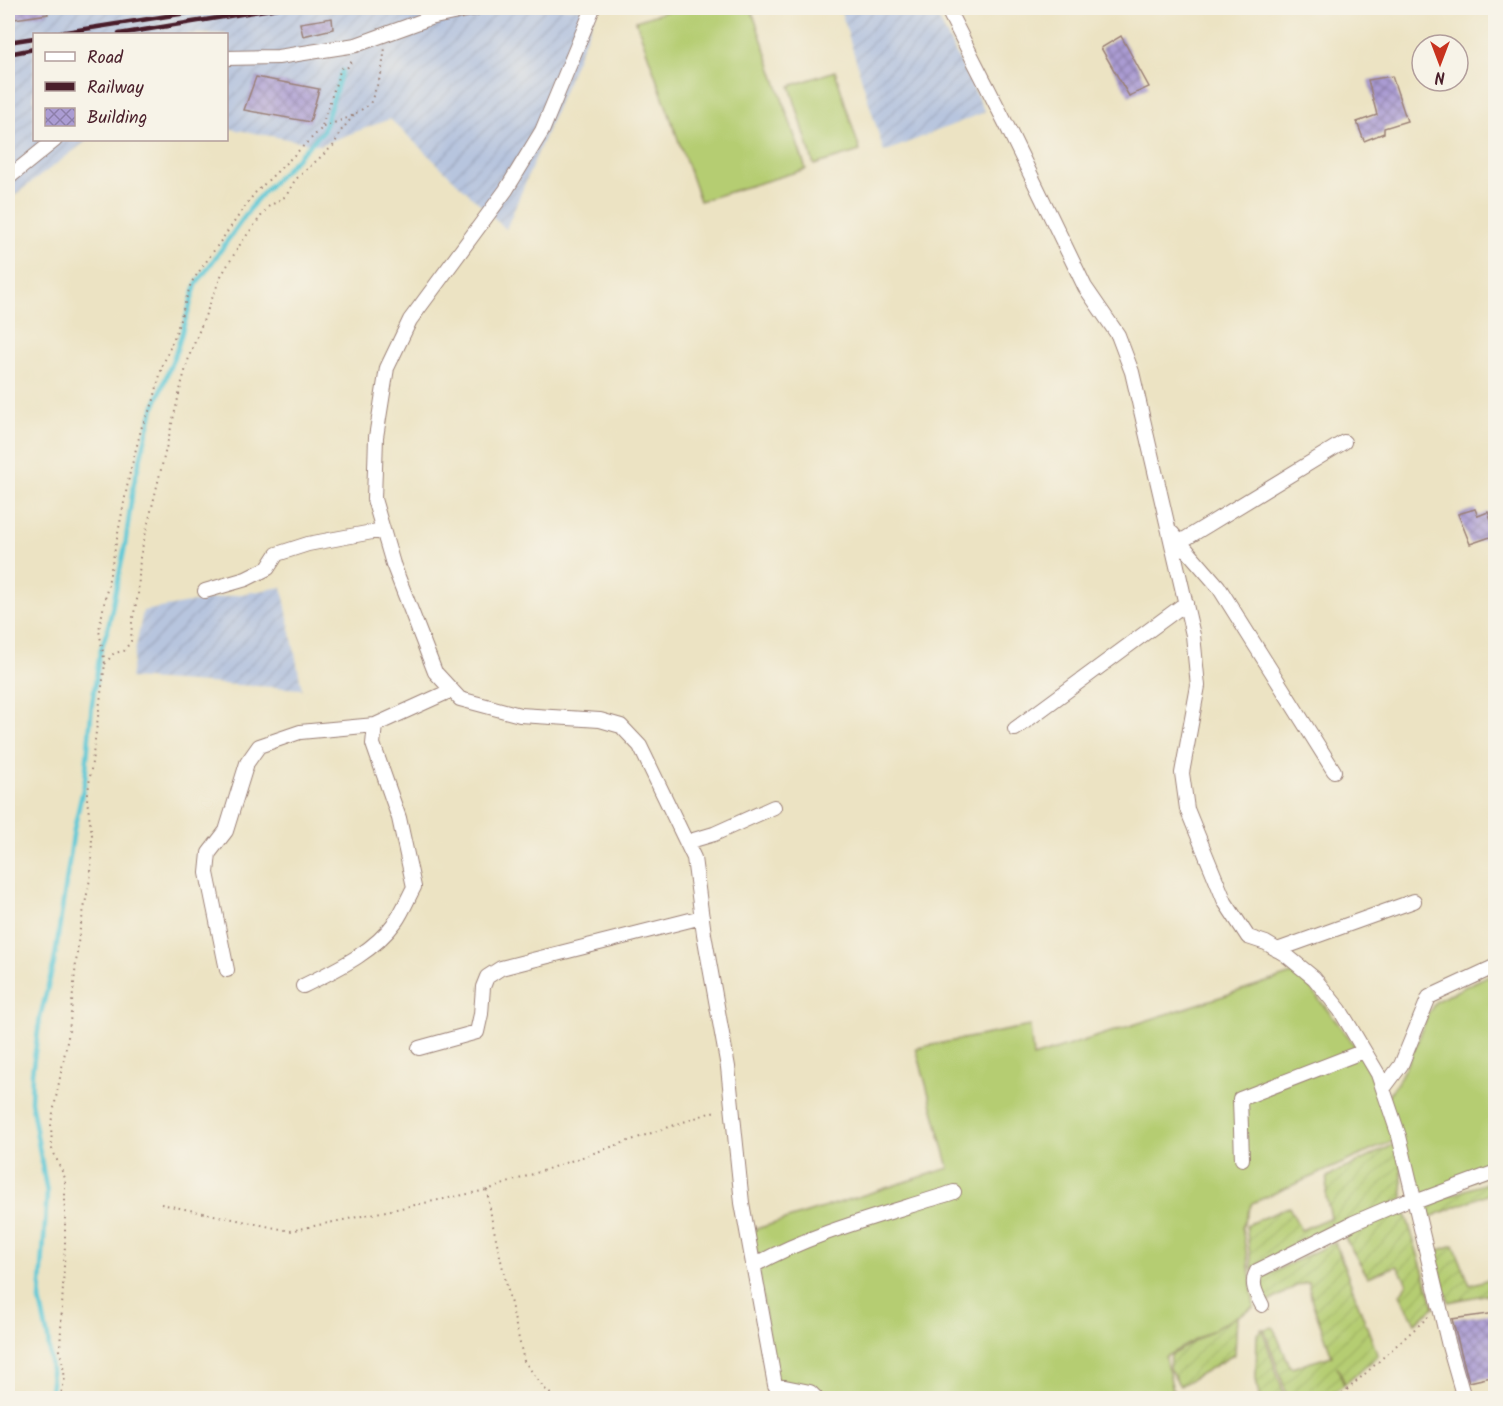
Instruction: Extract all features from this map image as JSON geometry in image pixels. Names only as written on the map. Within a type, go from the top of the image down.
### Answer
[{"type":"street","points":[[228,58],[278,57],[363,42],[430,18],[476,8]]},
{"type":"street","points":[[593,8],[542,131],[506,190],[410,320],[387,368],[376,437],[374,499],[393,564],[435,672],[460,699],[520,715],[600,720],[621,726],[640,746],[694,858],[728,1067],[742,1203],[774,1392],[810,1392],[816,1398]]},
{"type":"street","points":[[947,8],[1085,287],[1118,335],[1132,372],[1193,635],[1198,686],[1182,773],[1187,809],[1225,902],[1248,937],[1287,955],[1314,978],[1340,1010],[1378,1074],[1399,1136],[1464,1398]]},
{"type":"street","points":[[8,178],[54,141]]},
{"type":"street","points":[[1180,542],[1344,441]]},
{"type":"street","points":[[1169,529],[1218,586],[1334,771]]},
{"type":"street","points":[[205,591],[246,579],[268,568],[277,554],[308,544],[383,530]]},
{"type":"street","points":[[1015,729],[1186,603]]},
{"type":"street","points":[[227,969],[207,873],[209,853],[225,831],[247,763],[259,746],[300,732],[375,725],[452,690]]},
{"type":"street","points":[[303,986],[351,962],[374,945],[396,921],[414,887],[399,818],[373,744],[375,725]]},
{"type":"street","points":[[687,842],[714,834],[774,807]]},
{"type":"street","points":[[1277,950],[1414,901]]},
{"type":"street","points":[[419,1048],[477,1032],[482,1014],[483,987],[487,977],[501,968],[702,917]]},
{"type":"street","points":[[1383,1089],[1401,1065],[1429,997],[1496,966]]},
{"type":"street","points":[[1242,1159],[1240,1099],[1364,1051]]},
{"type":"street","points":[[1262,1305],[1255,1290],[1254,1277],[1257,1271],[1337,1237],[1414,1199],[1496,1172]]},
{"type":"street","points":[[753,1266],[775,1254],[832,1232],[954,1192]]},
{"type":"path","points":[[60,1398],[65,1378],[60,1350],[65,1244],[65,1178],[52,1149],[51,1123],[69,1032],[79,934],[91,874],[92,836],[87,800],[105,664],[99,630],[130,472],[142,426],[153,403],[162,367],[176,333],[191,283],[254,194],[326,125],[355,114],[370,104],[381,75],[389,33]]},
{"type":"path","points":[[321,129],[340,68],[348,67],[363,42]]},
{"type":"path","points":[[105,664],[114,653],[124,651],[131,641],[132,622],[138,595],[140,557],[182,382],[190,354],[221,276],[255,222],[268,207],[286,196],[295,180],[334,145],[340,132],[355,114]]},
{"type":"path","points":[[161,1204],[290,1231],[487,1190],[732,1105]]},
{"type":"path","points":[[487,1190],[524,1361],[555,1398]]},
{"type":"path","points":[[1338,1398],[1440,1308]]},
{"type":"shaded area","points":[[8,8],[598,8],[506,229],[390,119],[320,145],[228,128],[228,33],[33,33],[33,141],[87,141],[8,200]]},
{"type":"shaded area","points":[[840,8],[933,8],[985,112],[884,152]]},
{"type":"shaded area","points":[[282,587],[302,689],[130,678],[143,611]]},
{"type":"green space","points":[[676,8],[751,8],[806,169],[700,201],[636,21]]},
{"type":"green space","points":[[835,71],[860,151],[814,165],[790,86]]},
{"type":"green space","points":[[1298,972],[1359,1051],[1385,1104],[1395,1140],[1252,1203],[1242,1227],[1254,1307],[1165,1357],[1175,1398],[821,1398],[774,1379],[753,1230],[949,1168],[916,1048],[1030,1026],[1033,1057]]},
{"type":"green space","points":[[1495,972],[1495,1172],[1415,1202],[1386,1099],[1416,1046],[1428,1014],[1436,1001]]},
{"type":"green space","points":[[1397,1143],[1401,1159],[1403,1199],[1252,1271],[1246,1225],[1289,1207],[1301,1230],[1331,1217],[1326,1197],[1327,1177]]},
{"type":"green space","points":[[1495,1180],[1495,1191],[1428,1218],[1424,1204]]},
{"type":"green space","points":[[1405,1212],[1434,1307],[1415,1323],[1400,1294],[1407,1284],[1397,1266],[1368,1277],[1342,1233]]},
{"type":"green space","points":[[1335,1242],[1378,1356],[1345,1384],[1337,1366],[1344,1385],[1326,1398],[1288,1398],[1264,1329],[1273,1327],[1291,1368],[1332,1356],[1312,1302],[1308,1282],[1296,1286],[1267,1303],[1259,1286],[1262,1277]]},
{"type":"green space","points":[[1454,1245],[1470,1285],[1495,1277],[1495,1293],[1449,1302],[1433,1252]]},
{"type":"green space","points":[[1237,1316],[1235,1354],[1180,1386],[1169,1369],[1171,1355]]},
{"type":"green space","points":[[1262,1329],[1285,1398],[1258,1398],[1257,1334]]},
{"type":"building","points":[[8,8],[47,8],[48,14],[8,20]]},
{"type":"building","points":[[332,18],[333,29],[303,36],[300,23]]},
{"type":"building","points":[[1121,36],[1149,87],[1129,96],[1101,48]]},
{"type":"building","points":[[1392,76],[1407,121],[1384,128],[1384,133],[1364,141],[1357,122],[1377,115],[1368,80]]},
{"type":"building","points":[[256,77],[319,89],[310,122],[244,110]]},
{"type":"building","points":[[1475,509],[1478,516],[1488,512],[1496,535],[1470,544],[1458,514]]},
{"type":"building","points":[[1496,1313],[1496,1376],[1469,1382],[1452,1319]]},
{"type":"waterway","points":[[50,1398],[52,1383],[48,1338],[40,1300],[47,1193],[31,1101],[32,1073],[40,1017],[54,963],[74,829],[85,780],[92,704],[100,652],[108,628],[125,546],[133,487],[152,413],[177,349],[196,285],[257,199],[323,131],[342,71]]},
{"type":"railway","points":[[59,33],[218,8]]},
{"type":"railway","points":[[125,33],[278,8]]},
{"type":"railway","points":[[8,42],[33,38]]},
{"type":"railway","points":[[8,54],[33,49]]}]
